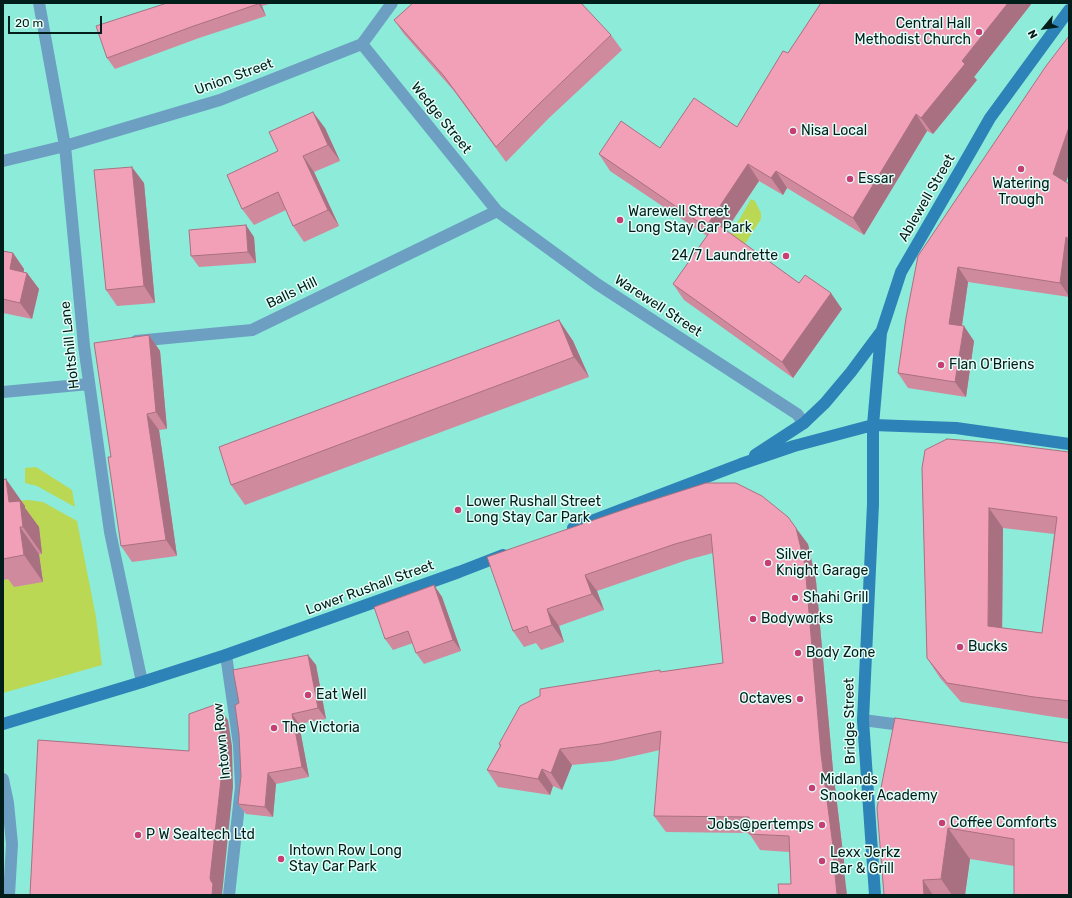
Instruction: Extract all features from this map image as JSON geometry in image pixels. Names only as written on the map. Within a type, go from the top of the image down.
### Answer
[{"type":"street","name":"Holtshill Lane","points":[[39,3],[66,146],[88,346],[89,384],[110,532],[142,682]]},
{"type":"street","points":[[362,44],[392,3]]},
{"type":"street","name":"Ablewell Street","points":[[873,425],[881,333],[901,272],[990,118],[1069,10]]},
{"type":"street","name":"Union Street","points":[[3,161],[66,146],[220,100],[362,44]]},
{"type":"street","name":"Wedge Street","points":[[362,44],[497,211]]},
{"type":"street","name":"Balls Hill","points":[[122,342],[252,330],[497,211]]},
{"type":"street","name":"Warewell Street","points":[[497,211],[597,284],[797,414],[804,423]]},
{"type":"street","points":[[741,464],[804,423],[834,393],[881,333]]},
{"type":"street","points":[[3,392],[89,384]]},
{"type":"street","points":[[566,531],[741,464],[794,446],[873,425],[956,428],[1069,444]]},
{"type":"street","name":"Bridge Street","points":[[873,425],[873,504],[863,720],[875,895]]},
{"type":"street","name":"Lower Rushall Street","points":[[3,724],[226,655],[516,550]]},
{"type":"street","name":"Intown Row","points":[[226,655],[240,744],[241,787],[229,895]]},
{"type":"street","points":[[863,720],[920,728]]},
{"type":"street","points":[[3,779],[8,803],[12,844],[9,895]]},
{"type":"green space","points":[[751,199],[755,201],[761,213],[761,219],[745,244],[731,234]]},
{"type":"green space","points":[[36,467],[72,490],[75,507],[37,486],[25,483],[25,468]]},
{"type":"green space","points":[[28,500],[43,502],[77,521],[96,617],[102,665],[3,693],[3,580],[13,578],[14,587],[43,581],[39,554],[42,553],[3,502]]},
{"type":"building","points":[[167,3],[258,4],[107,58],[96,26]]},
{"type":"building","points":[[413,3],[581,3],[611,35],[496,147],[444,76],[394,20]]},
{"type":"building","points":[[821,3],[1008,3],[962,61],[965,64],[921,118],[916,114],[853,218],[776,171],[771,178],[748,164],[706,227],[599,154],[621,121],[660,148],[694,98],[737,127],[783,51],[788,53]]},
{"type":"building","points":[[1069,36],[1069,127],[1053,174],[1069,184],[1069,239],[1066,237],[1060,283],[958,267],[949,324],[964,326],[955,382],[898,373],[906,318],[918,256],[1046,66]]},
{"type":"building","points":[[313,112],[328,145],[303,156],[328,210],[293,226],[278,192],[242,209],[227,175],[278,151],[269,132]]},
{"type":"building","points":[[132,167],[144,286],[106,290],[94,170]]},
{"type":"building","points":[[716,223],[799,283],[805,275],[831,293],[782,362],[673,284]]},
{"type":"building","points":[[246,225],[248,252],[191,256],[189,230]]},
{"type":"building","points":[[3,251],[13,253],[10,269],[27,273],[20,303],[3,299]]},
{"type":"building","points":[[559,320],[574,357],[231,485],[219,447]]},
{"type":"building","points":[[149,335],[156,412],[147,414],[166,540],[121,546],[108,457],[111,457],[94,343]]},
{"type":"building","points":[[947,439],[997,443],[1069,452],[1069,701],[947,683],[927,658],[922,468],[925,450]],"holes":[[[989,508],[1057,517],[1042,633],[988,626]]]},
{"type":"building","points":[[6,479],[9,502],[20,501],[23,527],[20,527],[24,555],[3,559],[3,480]]},
{"type":"building","points":[[706,483],[736,483],[762,496],[788,517],[796,528],[805,565],[821,754],[834,854],[837,895],[779,895],[778,884],[791,884],[789,836],[749,834],[749,817],[654,816],[661,731],[600,744],[560,749],[551,773],[542,769],[538,779],[487,770],[501,745],[499,744],[520,706],[540,696],[540,689],[660,670],[660,672],[723,663],[711,534],[675,544],[585,575],[592,594],[547,609],[552,625],[529,633],[527,626],[513,631],[487,557],[634,506]]},
{"type":"building","points":[[434,585],[453,640],[416,653],[408,631],[385,639],[374,607]]},
{"type":"building","points":[[308,655],[318,708],[292,714],[302,767],[268,773],[265,807],[238,804],[241,776],[239,734],[235,705],[239,703],[233,670]]},
{"type":"building","name":"P W Sealtech Ltd","points":[[217,704],[222,771],[210,878],[213,884],[212,895],[30,895],[38,740],[189,751],[189,714]]},
{"type":"building","points":[[895,718],[1069,743],[1069,895],[1014,895],[1014,839],[948,828],[941,879],[923,880],[924,895],[884,895],[877,808]]},
{"type":"place","name":"Central Hall Methodist Church","points":[[979,32]]},
{"type":"place","name":"Nisa Local","points":[[793,131]]},
{"type":"place","name":"Watering Trough","points":[[1021,169]]},
{"type":"place","name":"Essar","points":[[850,179]]},
{"type":"place","name":"Warewell Street Long Stay Car Park","points":[[620,220]]},
{"type":"place","name":"24/7 Laundrette","points":[[786,256]]},
{"type":"place","name":"Flan O'Briens","points":[[941,365]]},
{"type":"place","name":"Lower Rushall Street Long Stay Car Park","points":[[458,510]]},
{"type":"place","name":"Silver Knight Garage","points":[[768,563]]},
{"type":"place","name":"Shahi Grill","points":[[795,598]]},
{"type":"place","name":"Bodyworks","points":[[753,619]]},
{"type":"place","name":"Bucks","points":[[960,647]]},
{"type":"place","name":"Body Zone","points":[[798,653]]},
{"type":"place","name":"Eat Well","points":[[308,695]]},
{"type":"place","name":"Octaves","points":[[800,699]]},
{"type":"place","name":"The Victoria","points":[[274,728]]},
{"type":"place","name":"Midlands Snooker Academy","points":[[812,788]]},
{"type":"place","name":"Coffee Comforts","points":[[942,823]]},
{"type":"place","name":"Jobs@pertemps","points":[[822,825]]},
{"type":"place","name":"P W Sealtech Ltd","points":[[138,835]]},
{"type":"place","name":"Intown Row Long Stay Car Park","points":[[281,859]]},
{"type":"place","name":"Lexx Jerkz Bar & Grill","points":[[822,861]]}]
